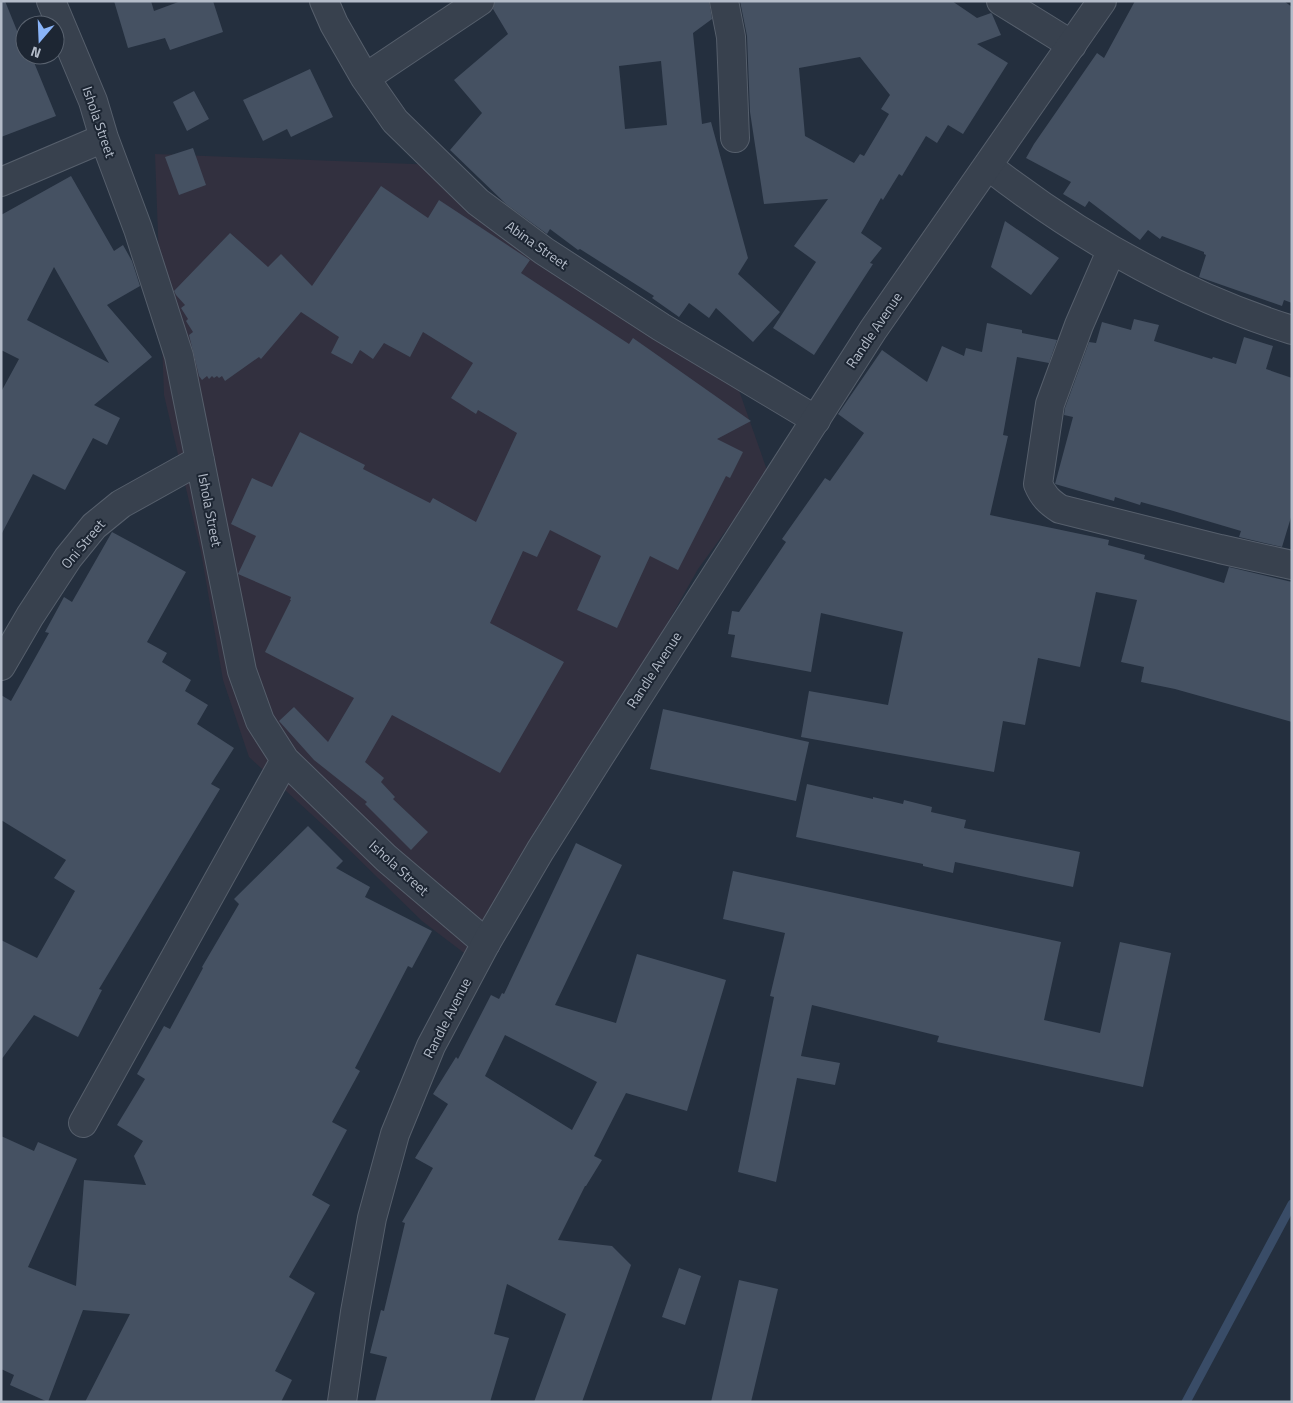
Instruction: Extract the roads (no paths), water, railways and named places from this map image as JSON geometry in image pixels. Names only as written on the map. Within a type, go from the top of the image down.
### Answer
[{"type":"street","name":"Ishola Street","points":[[51,1],[93,101],[104,138],[138,229],[179,356],[242,671],[260,721],[285,760],[386,858],[486,943]]},
{"type":"street","name":"Abina Street","points":[[324,1],[334,24],[365,78],[395,121],[478,202],[544,250],[661,327],[816,420]]},
{"type":"street","points":[[365,78],[480,1]]},
{"type":"street","points":[[724,1],[730,37],[735,138]]},
{"type":"street","points":[[1001,1],[1072,45]]},
{"type":"street","name":"Randle Avenue","points":[[342,1402],[355,1312],[372,1218],[395,1134],[431,1046],[486,943],[592,767],[873,330],[1102,1]]},
{"type":"street","points":[[1,182],[104,138]]},
{"type":"street","points":[[988,166],[1028,196],[1111,251],[1148,272],[1256,319],[1292,330]]},
{"type":"street","points":[[1111,251],[1079,324],[1050,404],[1038,484],[1041,492],[1049,502],[1060,509],[1292,565]]},
{"type":"street","name":"Oni Street","points":[[1,666],[30,616],[68,558],[94,526],[121,504],[200,460]]},
{"type":"street","points":[[83,1123],[285,760]]},
{"type":"waterway","points":[[1186,1402],[1292,1204]]}]
